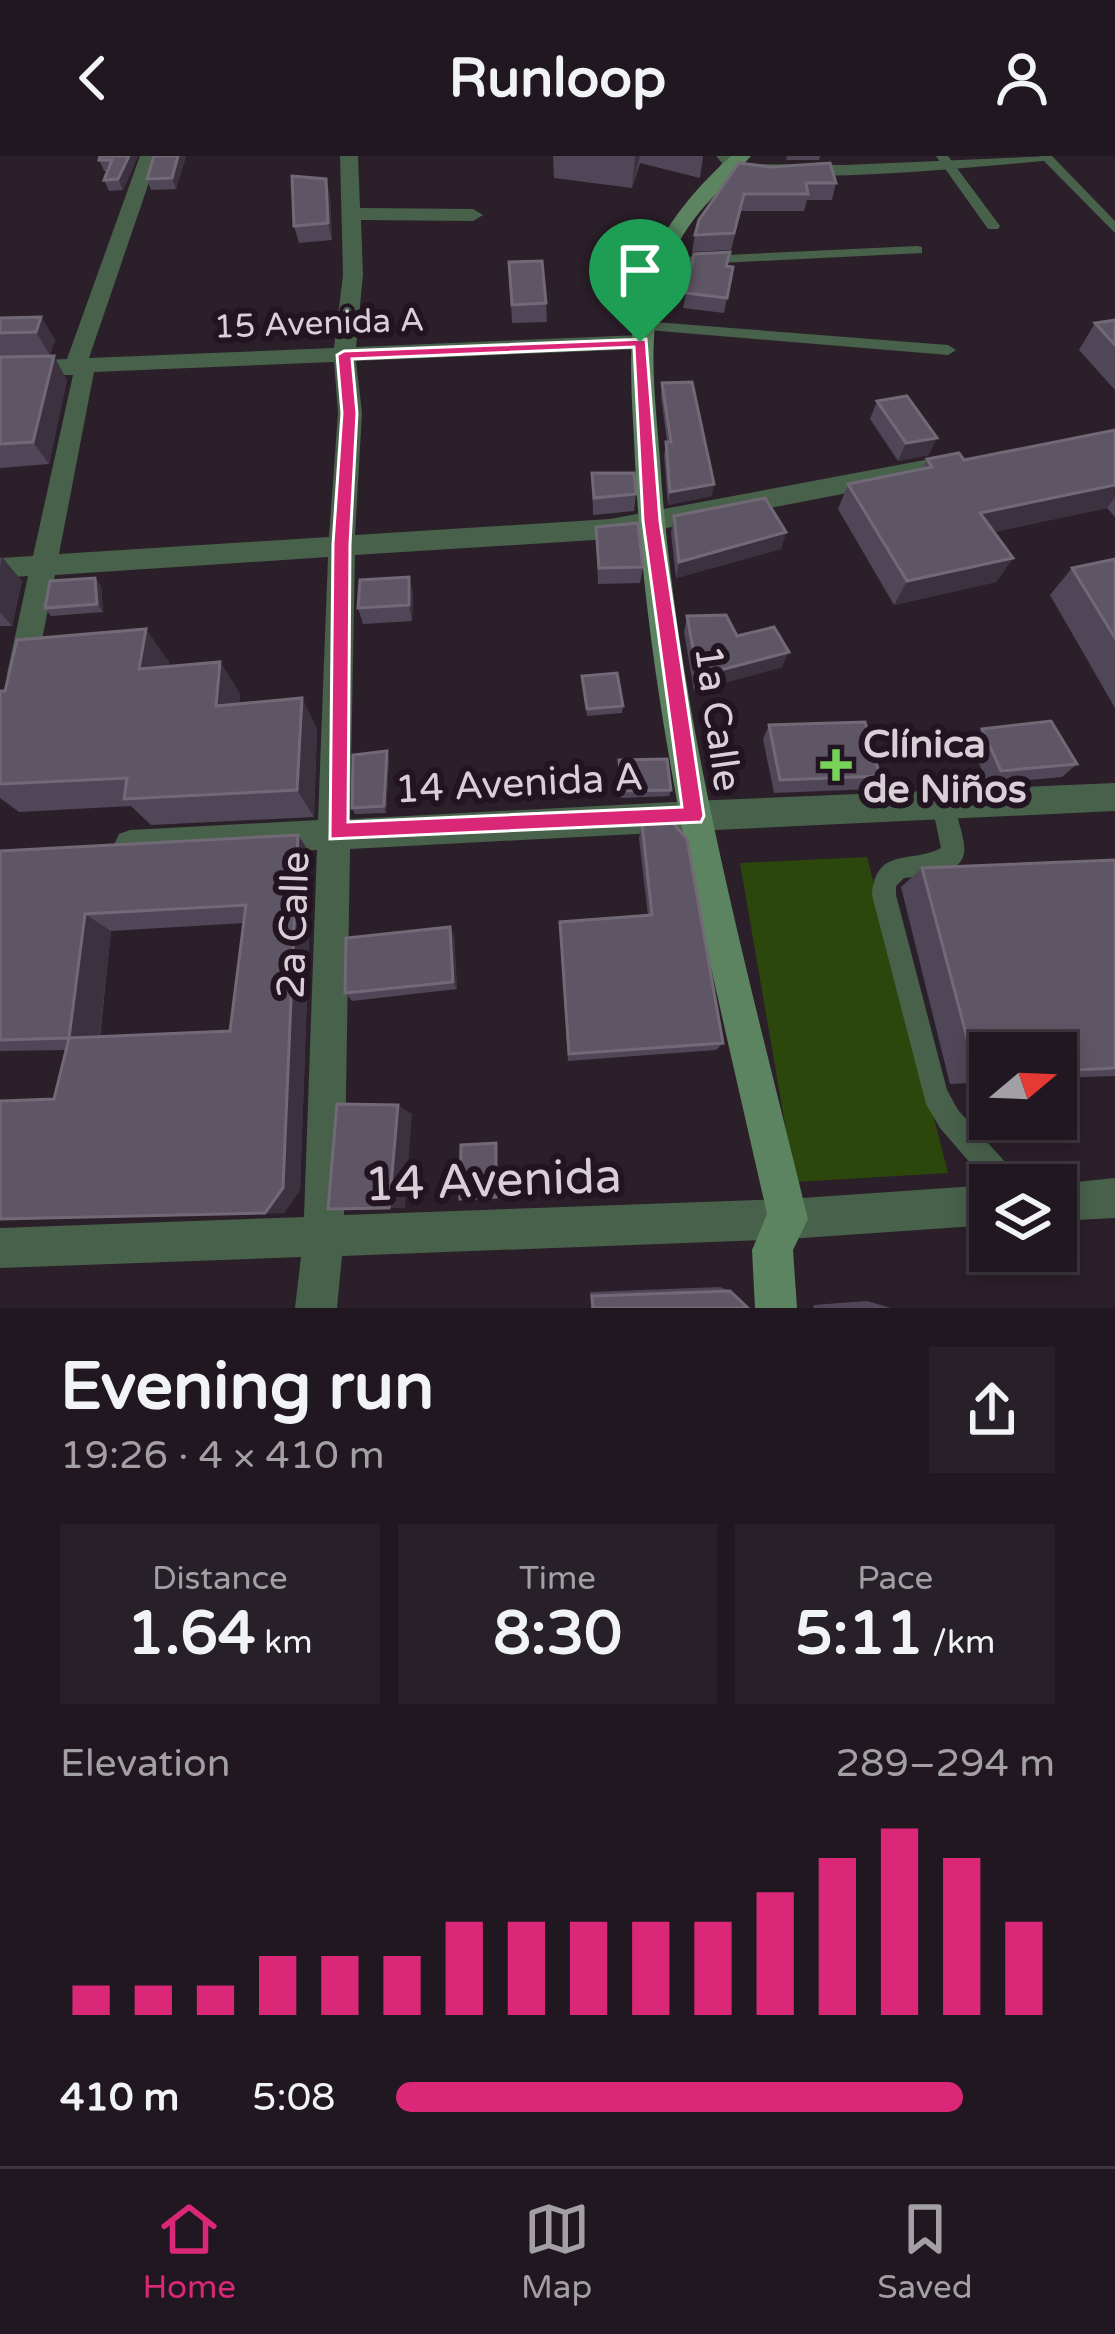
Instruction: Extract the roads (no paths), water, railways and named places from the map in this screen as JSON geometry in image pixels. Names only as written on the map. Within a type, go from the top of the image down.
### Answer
[{"type":"main road","name":"1a Calle","points":[[731,160],[682,218],[660,262],[641,334],[651,521],[694,816],[788,1219],[773,1235],[770,1257],[776,1308]]},
{"type":"street","points":[[15,704],[84,375],[76,364],[149,156]]},
{"type":"street","name":"2a Calle","points":[[316,1308],[350,413],[344,355],[352,274],[349,156]]},
{"type":"street","points":[[731,160],[945,161],[1044,156]]},
{"type":"street","points":[[349,214],[472,215]]},
{"type":"street","name":"15 Avenida A","points":[[0,369],[344,355],[641,334]]},
{"type":"street","points":[[0,568],[610,529],[976,459]]},
{"type":"street","name":"14 Avenida A","points":[[90,847],[1115,797]]},
{"type":"street","points":[[1077,1200],[1115,1198]]},
{"type":"street","name":"14 Avenida","points":[[0,1248],[788,1219],[969,1206]]},
{"type":"lane","points":[[1044,156],[1115,230]]},
{"type":"lane","points":[[945,161],[993,226]]},
{"type":"lane","points":[[660,262],[917,250]]},
{"type":"lane","points":[[641,334],[948,350]]},
{"type":"lane","points":[[943,805],[953,853],[938,863],[898,868],[885,882],[884,896],[935,1095],[989,1164]]},
{"type":"place","name":"Clínica de Niños","points":[[836,765]]}]
